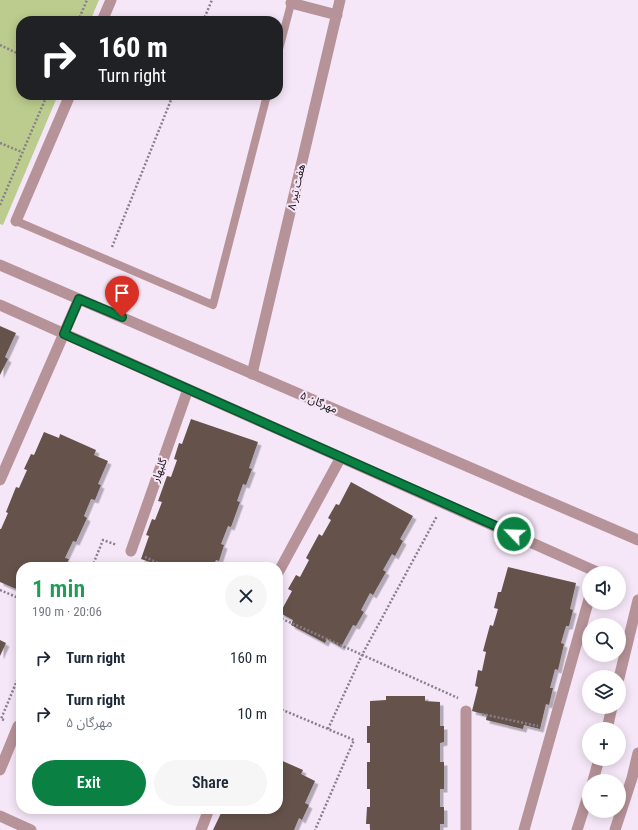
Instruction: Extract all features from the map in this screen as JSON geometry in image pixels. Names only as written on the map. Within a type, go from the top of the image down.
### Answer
[{"type":"street","points":[[104,16],[111,0]]},
{"type":"street","name":"هفت تیر ۸","points":[[252,374],[340,0]]},
{"type":"street","points":[[291,1],[337,15]]},
{"type":"street","points":[[16,221],[68,100]]},
{"type":"street","name":"مهرگان ۵","points":[[0,265],[638,540]]},
{"type":"street","points":[[0,480],[79,299]]},
{"type":"street","points":[[0,305],[584,566]]},
{"type":"street","name":"گلبهار","points":[[131,550],[188,389]]},
{"type":"street","points":[[283,564],[341,457]]},
{"type":"street","points":[[621,670],[638,600]]},
{"type":"street","points":[[524,830],[586,610]]},
{"type":"street","points":[[466,711],[466,830]]},
{"type":"street","points":[[0,770],[16,731]]},
{"type":"street","points":[[615,830],[632,778],[638,753]]},
{"type":"street","points":[[201,830],[207,814]]},
{"type":"street","points":[[577,830],[582,815]]},
{"type":"street","points":[[0,816],[31,830]]},
{"type":"lane","points":[[283,33],[291,1]]},
{"type":"lane","points":[[16,221],[213,306],[266,100]]},
{"type":"path","points":[[80,16],[87,0]]},
{"type":"path","points":[[205,16],[212,0]]},
{"type":"path","points":[[0,46],[16,53]]},
{"type":"path","points":[[0,205],[45,100]]},
{"type":"path","points":[[107,260],[172,100]]},
{"type":"path","points":[[0,143],[22,152]]},
{"type":"path","points":[[328,729],[362,655],[444,504]]},
{"type":"path","points":[[0,590],[16,597]]},
{"type":"path","points":[[283,619],[458,698],[466,711],[552,730]]},
{"type":"path","points":[[16,683],[1,719],[16,725]]},
{"type":"path","points":[[283,710],[354,740],[314,830]]},
{"type":"green space","points":[[0,0],[99,0],[92,16],[16,16],[16,100],[56,100],[3,225],[0,224]]},
{"type":"building","points":[[0,326],[16,333],[5,357],[8,359],[0,375]]},
{"type":"building","points":[[191,419],[258,442],[249,468],[252,469],[246,485],[243,484],[237,501],[240,502],[231,527],[228,526],[221,544],[224,545],[219,561],[150,562],[141,559],[149,536],[146,535],[152,519],[155,520],[162,502],[158,501],[167,476],[171,477],[177,460],[174,459],[179,443],[182,444]]},
{"type":"building","points":[[44,432],[59,438],[60,434],[96,450],[94,455],[108,461],[98,484],[101,485],[95,500],[91,499],[84,516],[87,518],[76,542],[73,541],[65,558],[69,559],[68,562],[16,562],[16,589],[0,582],[0,529],[8,513],[6,512],[16,487],[19,488],[27,470],[24,469],[31,454],[34,455]]},
{"type":"building","points":[[351,482],[413,516],[400,539],[403,541],[395,556],[392,554],[383,570],[386,572],[373,595],[370,593],[361,610],[364,612],[356,626],[353,625],[341,647],[327,639],[325,643],[291,625],[293,620],[283,615],[283,608],[292,591],[288,589],[296,575],[300,577],[309,560],[306,558],[319,534],[322,536],[331,520],[328,518],[336,504],[339,505]]},
{"type":"building","points":[[508,567],[576,583],[570,609],[573,610],[569,626],[566,626],[561,643],[564,644],[558,670],[555,669],[550,688],[553,688],[549,705],[546,704],[540,729],[524,725],[523,729],[486,720],[487,715],[472,711],[478,687],[475,686],[478,670],[482,671],[486,652],[483,651],[490,625],[493,626],[498,609],[494,608],[498,592],[501,592]]},
{"type":"building","points":[[0,640],[6,643],[0,656]]},
{"type":"building","points":[[386,696],[425,696],[425,701],[440,702],[440,726],[444,726],[444,742],[440,743],[440,762],[444,762],[444,789],[440,789],[440,807],[444,807],[444,824],[440,824],[440,830],[370,830],[370,824],[366,824],[367,807],[370,807],[370,789],[367,789],[367,762],[370,762],[370,743],[367,743],[367,726],[370,726],[370,701],[386,700]]},
{"type":"building","points":[[283,761],[303,770],[301,774],[315,781],[305,803],[309,805],[302,820],[299,818],[294,830],[213,830],[221,814],[283,814]]},
{"type":"route","points":[[122,317],[79,299],[64,334],[514,534]]}]
